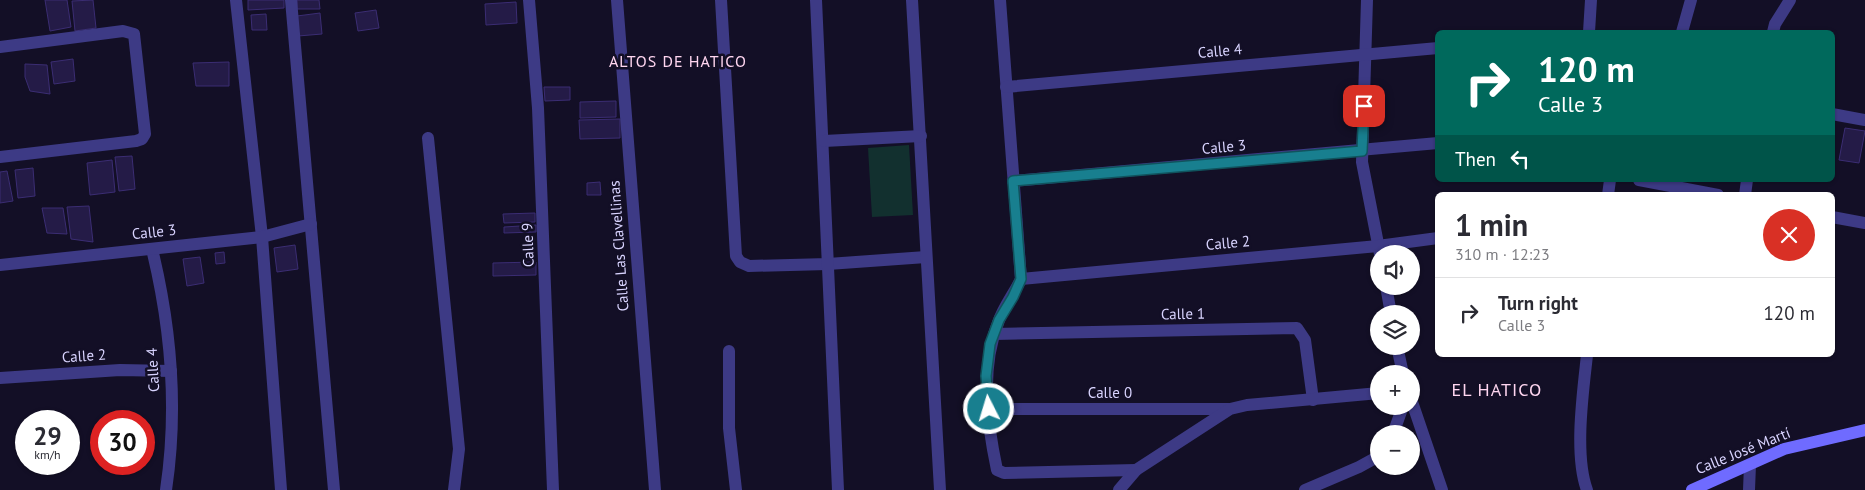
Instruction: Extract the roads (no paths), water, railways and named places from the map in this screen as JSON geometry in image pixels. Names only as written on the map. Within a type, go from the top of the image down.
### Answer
[{"type":"main road","name":"Calle José Martí","points":[[1692,490],[1784,449],[1865,430]]},
{"type":"street","points":[[236,0],[262,237],[281,490]]},
{"type":"street","points":[[291,0],[334,490]]},
{"type":"street","name":"Calle 9","points":[[529,0],[538,108],[553,490]]},
{"type":"street","name":"Calle Las Clavellinas","points":[[617,0],[655,490]]},
{"type":"street","points":[[722,0],[736,256],[740,262],[748,266],[828,264],[926,257]]},
{"type":"street","points":[[816,0],[824,141],[838,490]]},
{"type":"street","points":[[912,0],[940,490]]},
{"type":"street","points":[[1000,0],[1021,279],[994,334],[986,376],[997,470],[1004,473],[1136,470]]},
{"type":"street","points":[[1367,0],[1362,162],[1378,245]]},
{"type":"street","points":[[1589,30],[1591,0]]},
{"type":"street","points":[[1682,30],[1690,0]]},
{"type":"street","points":[[1774,30],[1775,24],[1790,0]]},
{"type":"street","points":[[0,47],[123,31],[134,34],[145,134],[142,139],[136,141],[0,157]]},
{"type":"street","name":"Calle 4","points":[[1006,87],[1435,48]]},
{"type":"street","points":[[1835,115],[1865,120]]},
{"type":"street","points":[[824,141],[920,136]]},
{"type":"street","points":[[428,138],[459,449],[454,490]]},
{"type":"street","name":"Calle 3","points":[[1013,181],[1435,143]]},
{"type":"street","points":[[1650,182],[1702,192]]},
{"type":"street","points":[[1835,218],[1865,223]]},
{"type":"street","name":"Calle 3","points":[[0,265],[262,237],[311,224]]},
{"type":"street","name":"Calle 2","points":[[1404,245],[1435,239]]},
{"type":"street","name":"Calle 4","points":[[152,249],[164,299],[171,371],[172,450],[166,490]]},
{"type":"street","name":"Calle 2","points":[[1021,279],[1370,251]]},
{"type":"street","name":"Calle 1","points":[[994,334],[1298,328],[1306,340],[1314,400]]},
{"type":"street","points":[[729,351],[729,428],[736,490]]},
{"type":"street","points":[[1587,357],[1582,400],[1582,477],[1587,490]]},
{"type":"street","name":"Calle 2","points":[[0,378],[120,370],[171,371]]},
{"type":"street","points":[[1119,490],[1136,470],[1230,409],[1247,404],[1370,394]]},
{"type":"street","name":"Calle 0","points":[[989,409],[1230,409]]},
{"type":"street","points":[[1416,415],[1442,490]]},
{"type":"street","points":[[1305,490],[1370,461]]},
{"type":"street","points":[[1749,490],[1750,464]]},
{"type":"district","name":"ALTOS DE HATICO","points":[[678,61]]},
{"type":"district","name":"EL HATICO","points":[[1497,390]]}]
